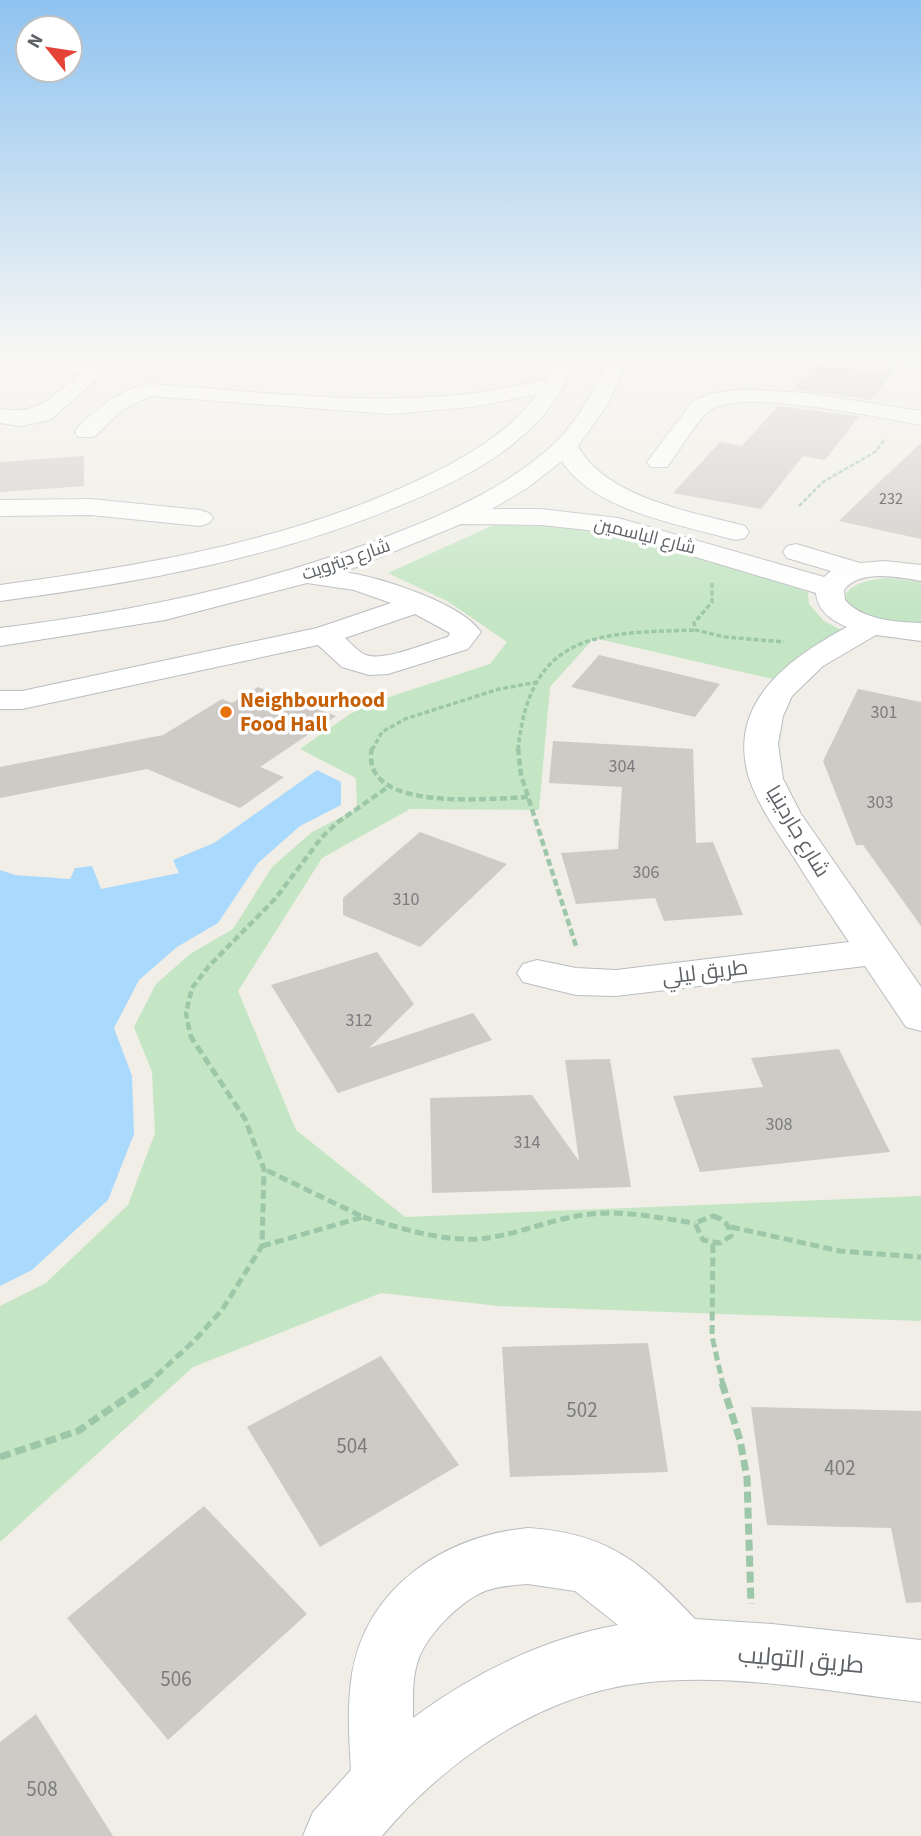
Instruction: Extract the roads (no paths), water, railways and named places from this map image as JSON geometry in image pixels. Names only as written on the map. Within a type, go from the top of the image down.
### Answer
[{"type":"street","name":"شارع ديترويت","points":[[0,593],[167,567],[249,549],[321,528],[383,505],[436,481],[477,459],[501,442]]},
{"type":"street","name":"شارع ديترويت","points":[[11,636],[194,604],[298,577],[394,544],[456,518],[525,478],[569,442]]},
{"type":"street","points":[[659,462],[674,442]]},
{"type":"street","name":"شارع الياسمين","points":[[566,445],[573,463],[606,488],[757,548],[830,588]]},
{"type":"street","points":[[0,508],[90,506],[200,518]]},
{"type":"street","name":"شارع الياسمين","points":[[456,518],[531,517],[598,522],[757,548],[858,571]]},
{"type":"street","points":[[921,573],[896,569],[858,571],[835,581],[830,588],[829,598],[836,609],[870,626],[921,632]]},
{"type":"street","points":[[298,577],[335,578],[372,584],[418,603],[460,626],[465,636],[458,643],[379,666],[353,661],[324,635]]},
{"type":"street","points":[[0,700],[22,700],[324,635],[418,603]]},
{"type":"street","name":"شارع جاردينيا","points":[[870,626],[828,650],[792,676],[769,708],[761,745],[763,765],[780,808],[873,952],[921,1017]]},
{"type":"street","points":[[0,654],[11,636]]},
{"type":"street","name":"طريق ليلي","points":[[537,973],[562,981],[589,984],[873,952]]},
{"type":"street","points":[[386,1783],[379,1704],[388,1654],[411,1611],[446,1578],[489,1559],[536,1555],[582,1565],[624,1590],[681,1650]]},
{"type":"street","name":"طريق التوليب","points":[[337,1836],[386,1783],[430,1744],[477,1710],[526,1686],[576,1667],[628,1654],[681,1650],[751,1654],[921,1671]]},
{"type":"water","points":[[317,770],[341,782],[341,805],[300,826],[258,863],[218,923],[177,947],[139,980],[114,1028],[132,1076],[134,1134],[108,1200],[32,1270],[0,1286],[0,870],[15,875],[70,879],[75,868],[92,866],[101,889],[179,873],[173,860],[214,843]]},
{"type":"place","name":"Neighbourhood Food Hall","points":[[226,712]]}]
